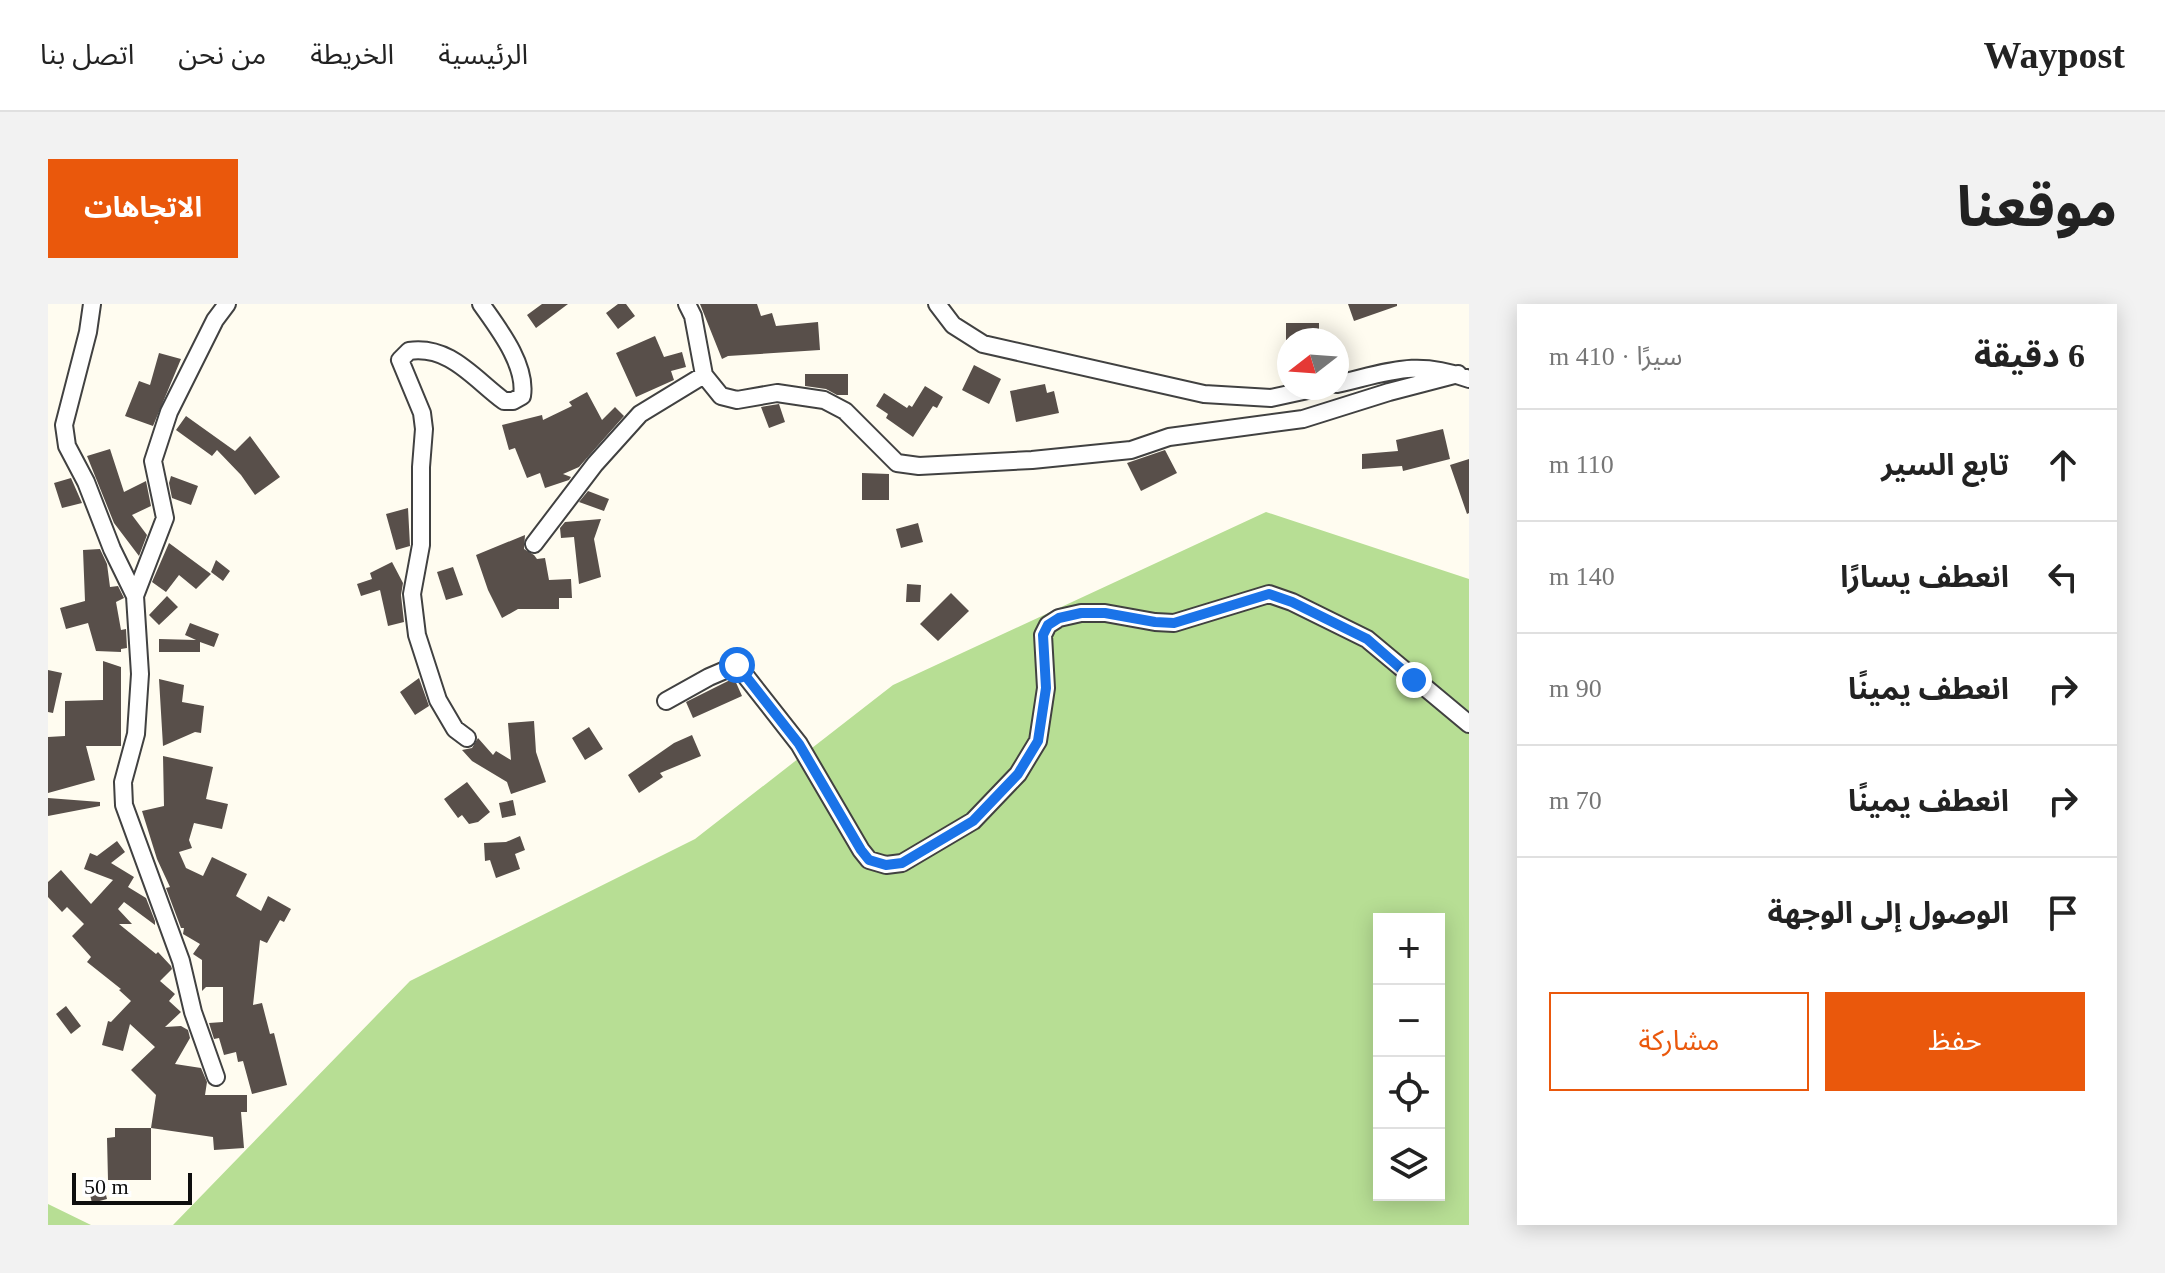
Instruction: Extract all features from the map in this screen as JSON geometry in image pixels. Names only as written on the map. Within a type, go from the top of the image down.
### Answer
[{"type":"street","points":[[92,304],[88,332],[64,425],[67,446],[86,482],[112,549],[135,596],[140,674],[136,734],[123,782],[124,805],[181,961],[193,1012],[216,1077]]},
{"type":"street","points":[[135,596],[165,518],[154,470],[156,451],[169,412],[215,320],[227,304]]},
{"type":"street","points":[[467,738],[455,729],[438,700],[417,635],[412,594],[421,545],[424,429],[422,413],[400,360],[409,351],[415,350],[449,356],[504,401],[513,401],[522,396],[523,388],[512,350],[481,304]]},
{"type":"street","points":[[687,304],[693,316],[704,375],[721,396],[737,400],[777,393],[824,400],[845,411],[897,463],[919,466],[1032,460],[1131,450],[1169,437],[1303,419],[1389,392],[1463,376]]},
{"type":"street","points":[[937,304],[953,325],[983,344],[1204,394],[1277,397]]},
{"type":"street","points":[[1349,381],[1410,367],[1428,367],[1463,376]]},
{"type":"street","points":[[534,544],[595,464],[640,414],[704,375]]},
{"type":"street","points":[[666,701],[737,665],[799,744],[861,850],[869,860],[886,865],[902,863],[973,821],[1018,774],[1038,741],[1046,688],[1043,635],[1048,625],[1059,618],[1081,613],[1105,613],[1174,623],[1269,594],[1367,639],[1469,724]]},
{"type":"green space","points":[[1266,512],[1469,579],[1469,1225],[173,1225],[410,981],[695,839],[893,685]]},
{"type":"green space","points":[[48,1204],[91,1225],[48,1225]]},
{"type":"building","points":[[542,304],[568,304],[536,328],[527,315]]},
{"type":"building","points":[[618,304],[626,304],[635,316],[618,329],[606,313]]},
{"type":"building","points":[[700,304],[757,304],[761,316],[772,313],[776,326],[818,322],[820,350],[728,356],[722,359]]},
{"type":"building","points":[[1348,304],[1397,304],[1397,306],[1354,321]]},
{"type":"building","points":[[1286,323],[1319,323],[1319,328],[1286,328]]},
{"type":"building","points":[[655,336],[664,357],[682,352],[686,367],[671,371],[674,380],[636,397],[616,353]]},
{"type":"building","points":[[159,353],[181,359],[153,426],[125,416],[139,381],[150,385]]},
{"type":"building","points":[[974,365],[1001,379],[989,404],[962,390]]},
{"type":"building","points":[[805,374],[848,374],[848,395],[805,386]]},
{"type":"building","points":[[1045,384],[1047,393],[1054,391],[1059,413],[1016,422],[1010,391]]},
{"type":"building","points":[[925,386],[943,397],[937,408],[933,406],[913,437],[886,418],[888,414],[876,406],[884,393],[907,408],[909,405],[912,407]]},
{"type":"building","points":[[587,392],[602,420],[615,407],[624,416],[579,467],[563,474],[571,477],[569,480],[545,488],[540,473],[527,478],[515,448],[509,450],[502,425],[542,415],[543,420],[572,406],[569,402]]},
{"type":"building","points":[[779,404],[785,422],[769,428],[761,407]]},
{"type":"building","points":[[186,416],[235,451],[250,436],[280,477],[255,495],[217,450],[212,456],[176,430]]},
{"type":"building","points":[[1443,429],[1450,459],[1403,471],[1402,466],[1362,469],[1362,454],[1398,451],[1396,440]]},
{"type":"building","points":[[110,449],[124,492],[146,481],[151,506],[132,515],[147,535],[139,556],[114,523],[87,456]]},
{"type":"building","points":[[1165,450],[1177,473],[1141,491],[1127,463]]},
{"type":"building","points":[[1469,459],[1469,513],[1467,514],[1450,465]]},
{"type":"building","points":[[862,473],[889,474],[889,500],[862,500]]},
{"type":"building","points":[[171,476],[198,486],[191,505],[172,498]]},
{"type":"building","points":[[71,478],[82,503],[62,508],[54,483]]},
{"type":"building","points":[[588,491],[609,499],[604,511],[579,502]]},
{"type":"building","points":[[408,508],[410,546],[396,550],[386,514]]},
{"type":"building","points":[[601,519],[594,539],[601,577],[579,584],[574,537],[561,538],[560,528],[565,522]]},
{"type":"building","points":[[918,523],[923,542],[901,548],[896,529]]},
{"type":"building","points":[[525,535],[524,549],[537,559],[545,558],[549,580],[571,579],[572,598],[559,598],[559,609],[518,609],[502,618],[476,555]]},
{"type":"building","points":[[169,543],[211,574],[196,589],[179,575],[166,592],[152,582]]},
{"type":"building","points":[[100,549],[107,564],[110,587],[118,586],[124,598],[116,602],[121,630],[126,629],[127,648],[121,649],[121,652],[96,651],[88,623],[66,629],[60,608],[85,601],[83,550]]},
{"type":"building","points":[[216,560],[230,571],[223,581],[211,572]]},
{"type":"building","points":[[392,562],[403,583],[404,622],[388,626],[380,590],[361,596],[357,584],[372,579],[370,573]]},
{"type":"building","points":[[453,567],[463,595],[446,600],[437,572]]},
{"type":"building","points":[[907,584],[921,585],[920,602],[906,602]]},
{"type":"building","points":[[951,593],[969,611],[938,641],[920,624]]},
{"type":"building","points":[[167,596],[178,607],[159,625],[149,615]]},
{"type":"building","points":[[190,623],[219,634],[214,647],[200,642],[200,652],[159,652],[159,639],[196,640],[185,635]]},
{"type":"building","points":[[103,661],[121,667],[121,746],[86,746],[95,780],[48,793],[48,737],[65,736],[65,701],[103,700]]},
{"type":"building","points":[[48,670],[62,673],[53,713],[48,712]]},
{"type":"building","points":[[419,678],[429,706],[415,715],[400,692]]},
{"type":"building","points":[[734,678],[742,696],[693,718],[686,702]]},
{"type":"building","points":[[159,679],[184,685],[182,702],[204,706],[201,733],[195,732],[163,746]]},
{"type":"building","points":[[534,721],[536,752],[546,782],[511,794],[507,782],[472,761],[462,750],[472,748],[478,738],[493,755],[496,751],[511,760],[508,723]]},
{"type":"building","points":[[589,727],[603,749],[585,760],[572,738]]},
{"type":"building","points":[[692,735],[701,756],[660,773],[663,777],[639,793],[628,775],[674,743]]},
{"type":"building","points":[[163,756],[213,767],[206,799],[228,804],[222,829],[194,823],[189,840],[192,848],[179,852],[186,868],[203,876],[212,857],[247,874],[236,896],[261,911],[268,896],[291,909],[284,922],[280,920],[267,943],[260,940],[253,1005],[262,1003],[270,1034],[274,1033],[287,1085],[252,1094],[243,1061],[238,1062],[236,1052],[224,1055],[219,1038],[214,1039],[209,1023],[223,1022],[223,987],[206,987],[202,991],[202,960],[193,954],[200,944],[183,934],[184,928],[181,928],[166,888],[170,887],[157,859],[142,811],[164,806]]},
{"type":"building","points":[[467,782],[490,812],[478,822],[469,824],[462,815],[458,818],[444,799]]},
{"type":"building","points":[[48,798],[100,802],[100,806],[48,816]]},
{"type":"building","points":[[513,800],[516,815],[502,818],[499,803]]},
{"type":"building","points":[[520,836],[525,850],[515,854],[520,869],[496,878],[490,860],[485,861],[484,843],[506,842]]},
{"type":"building","points":[[117,841],[125,852],[111,863],[134,877],[128,887],[146,898],[155,921],[155,925],[124,902],[118,909],[132,924],[119,924],[156,954],[158,952],[171,966],[172,969],[160,981],[175,994],[169,1001],[181,1012],[165,1027],[181,1026],[188,1030],[190,1038],[175,1064],[201,1068],[207,1082],[205,1095],[247,1095],[247,1112],[241,1112],[244,1148],[214,1150],[213,1137],[151,1128],[156,1095],[131,1070],[155,1047],[130,1024],[123,1051],[102,1045],[108,1021],[111,1022],[131,1001],[87,962],[91,957],[72,936],[84,924],[67,907],[62,912],[48,897],[48,882],[61,870],[91,904],[113,880],[84,869],[90,853],[97,856]]},
{"type":"building","points":[[66,1006],[81,1026],[71,1034],[56,1014]]},
{"type":"building","points":[[115,1128],[151,1128],[151,1180],[108,1180],[107,1138],[115,1137]]},
{"type":"building","points":[[102,1179],[107,1199],[92,1203],[87,1182]]},
{"type":"route","points":[[737,665],[762,700],[777,712],[799,744],[861,850],[869,860],[886,865],[902,863],[973,821],[1018,774],[1038,741],[1046,688],[1043,635],[1048,625],[1059,618],[1081,613],[1105,613],[1174,623],[1269,594],[1367,639],[1414,680]]}]
